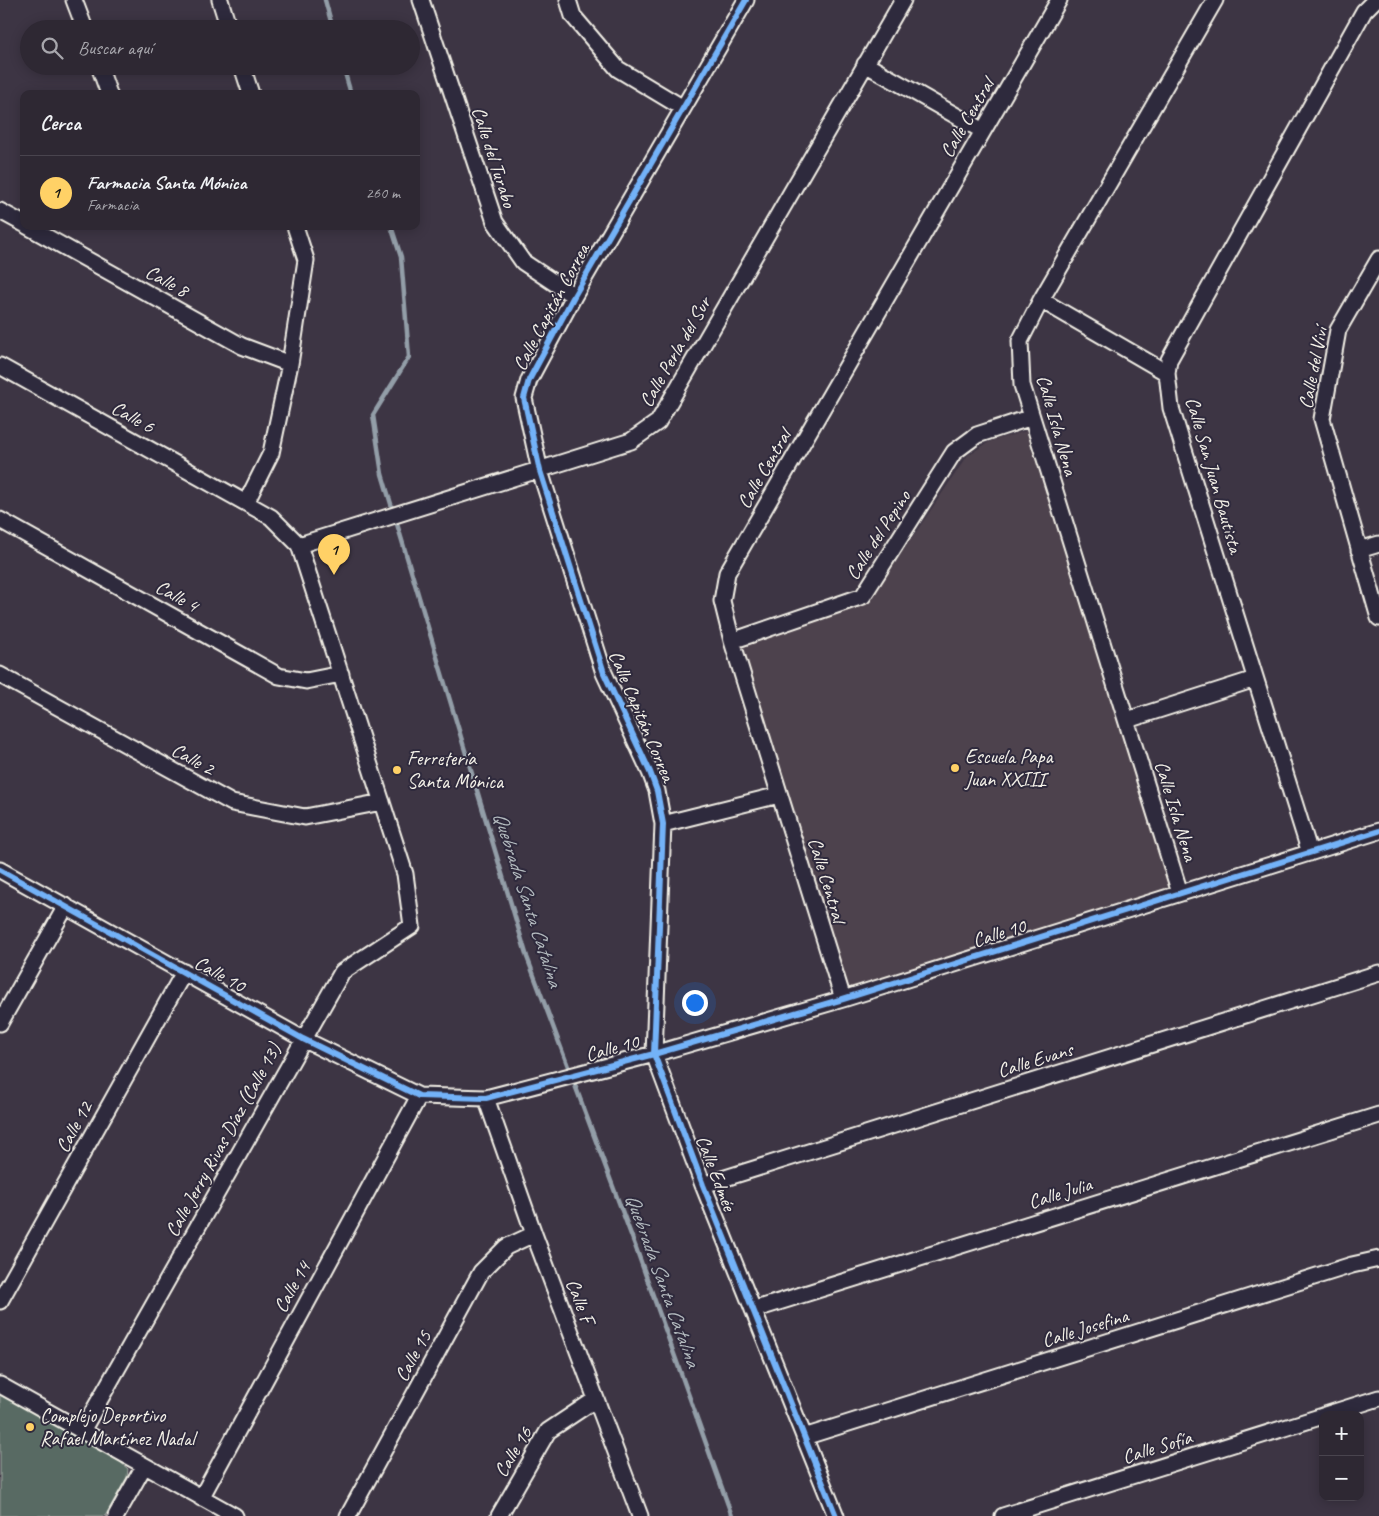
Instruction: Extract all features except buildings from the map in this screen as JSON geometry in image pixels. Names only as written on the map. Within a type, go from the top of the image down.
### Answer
[{"type":"street","points":[[74,0],[82,20]]},
{"type":"street","points":[[220,0],[226,20]]},
{"type":"street","name":"Calle del Turabo","points":[[421,0],[495,222],[523,262],[574,296]]},
{"type":"street","points":[[568,0],[573,16],[618,69],[682,108]]},
{"type":"street","name":"Calle Capitán Correa","points":[[663,824],[658,791],[604,673],[540,471],[524,398],[529,380],[574,296],[746,0]]},
{"type":"street","name":"Calle Perla del Sur","points":[[300,545],[632,441],[658,422],[902,0]]},
{"type":"street","name":"Calle Central","points":[[843,999],[732,641],[722,601],[727,573],[1058,0]]},
{"type":"street","name":"Calle Isla Nena","points":[[1180,893],[1022,385],[1020,342],[1041,300],[1215,0]]},
{"type":"street","name":"Calle San Juan Bautista","points":[[1310,852],[1171,408],[1167,373],[1169,360],[1179,342],[1364,11],[1375,0]]},
{"type":"street","points":[[865,64],[983,131]]},
{"type":"street","points":[[102,75],[107,90]]},
{"type":"street","points":[[245,75],[251,90]]},
{"type":"street","points":[[0,211],[20,222]]},
{"type":"street","name":"Calle 8","points":[[35,230],[242,346],[290,364]]},
{"type":"street","points":[[246,502],[271,453],[290,364],[306,260],[295,230]]},
{"type":"street","name":"Calle del Viví","points":[[1379,258],[1338,330],[1322,419],[1379,618]]},
{"type":"street","points":[[1041,300],[1167,373]]},
{"type":"street","name":"Calle 6","points":[[0,366],[246,502]]},
{"type":"street","name":"Calle del Pepino","points":[[732,641],[863,596],[954,452],[977,435],[1032,417]]},
{"type":"street","name":"Calle Jerry Rivas Díaz (Calle 13)","points":[[82,1431],[302,1039],[342,972],[412,926],[405,874],[300,545],[271,517],[246,502]]},
{"type":"street","name":"Calle 4","points":[[0,520],[279,676],[306,681],[342,674]]},
{"type":"street","points":[[1359,550],[1379,544]]},
{"type":"street","name":"Calle 2","points":[[0,675],[232,803],[305,817],[382,802]]},
{"type":"street","points":[[1126,720],[1255,680]]},
{"type":"street","points":[[663,824],[779,795]]},
{"type":"street","name":"Calle Edmée","points":[[663,824],[654,1054],[703,1185],[836,1516]]},
{"type":"street","name":"Calle 10","points":[[0,870],[302,1039],[419,1096],[486,1098],[654,1054],[843,999],[1379,831]]},
{"type":"street","points":[[0,1023],[66,906]]},
{"type":"street","name":"Calle 12","points":[[0,1301],[184,972]]},
{"type":"street","name":"Calle Evans","points":[[703,1185],[1379,973]]},
{"type":"street","name":"Calle 14","points":[[201,1498],[419,1096]]},
{"type":"street","name":"Calle F","points":[[486,1098],[534,1234],[640,1516]]},
{"type":"street","name":"Calle Julia","points":[[753,1310],[1379,1115]]},
{"type":"street","name":"Calle 15","points":[[348,1516],[482,1272],[506,1247],[534,1234]]},
{"type":"street","name":"Calle Josefina","points":[[804,1438],[1352,1265],[1379,1259]]},
{"type":"street","points":[[0,1385],[235,1516]]},
{"type":"street","name":"Calle Sofía","points":[[1337,1411],[1379,1398]]},
{"type":"street","name":"Calle 16","points":[[499,1516],[548,1431],[596,1399]]},
{"type":"street","name":"Calle Sofía","points":[[1003,1516],[1319,1417]]},
{"type":"street","points":[[116,1516],[144,1466]]},
{"type":"shaded area","name":"Escuela Papa Juan XXIII","points":[[1026,431],[1170,890],[849,989],[740,646],[868,603],[968,455],[991,441]]},
{"type":"green space","name":"Complejo Deportivo Rafael Martínez Nadal","points":[[0,1394],[119,1461],[128,1469],[127,1477],[105,1516],[0,1516]]},
{"type":"waterway","name":"Quebrada Santa Catalina","points":[[325,0],[331,20]]},
{"type":"waterway","name":"Quebrada Santa Catalina","points":[[346,75],[350,90]]},
{"type":"waterway","name":"Quebrada Santa Catalina","points":[[392,230],[401,257],[409,357],[373,415],[382,474],[527,957],[636,1248],[732,1516]]},
{"type":"cycle path","points":[[746,0],[574,296],[529,380],[524,398],[540,471],[604,673],[657,791],[663,824],[654,1054],[703,1185],[836,1516]]},
{"type":"cycle path","points":[[0,870],[303,1039],[419,1096],[486,1098],[654,1054],[843,999],[1379,831]]},
{"type":"place","name":"Farmacia Santa Mónica","points":[[334,575]]},
{"type":"place","name":"Escuela Papa Juan XXIII","points":[[955,768]]},
{"type":"place","name":"Ferretería Santa Mónica","points":[[397,770]]},
{"type":"place","name":"Complejo Deportivo Rafael Martínez Nadal","points":[[30,1427]]}]
